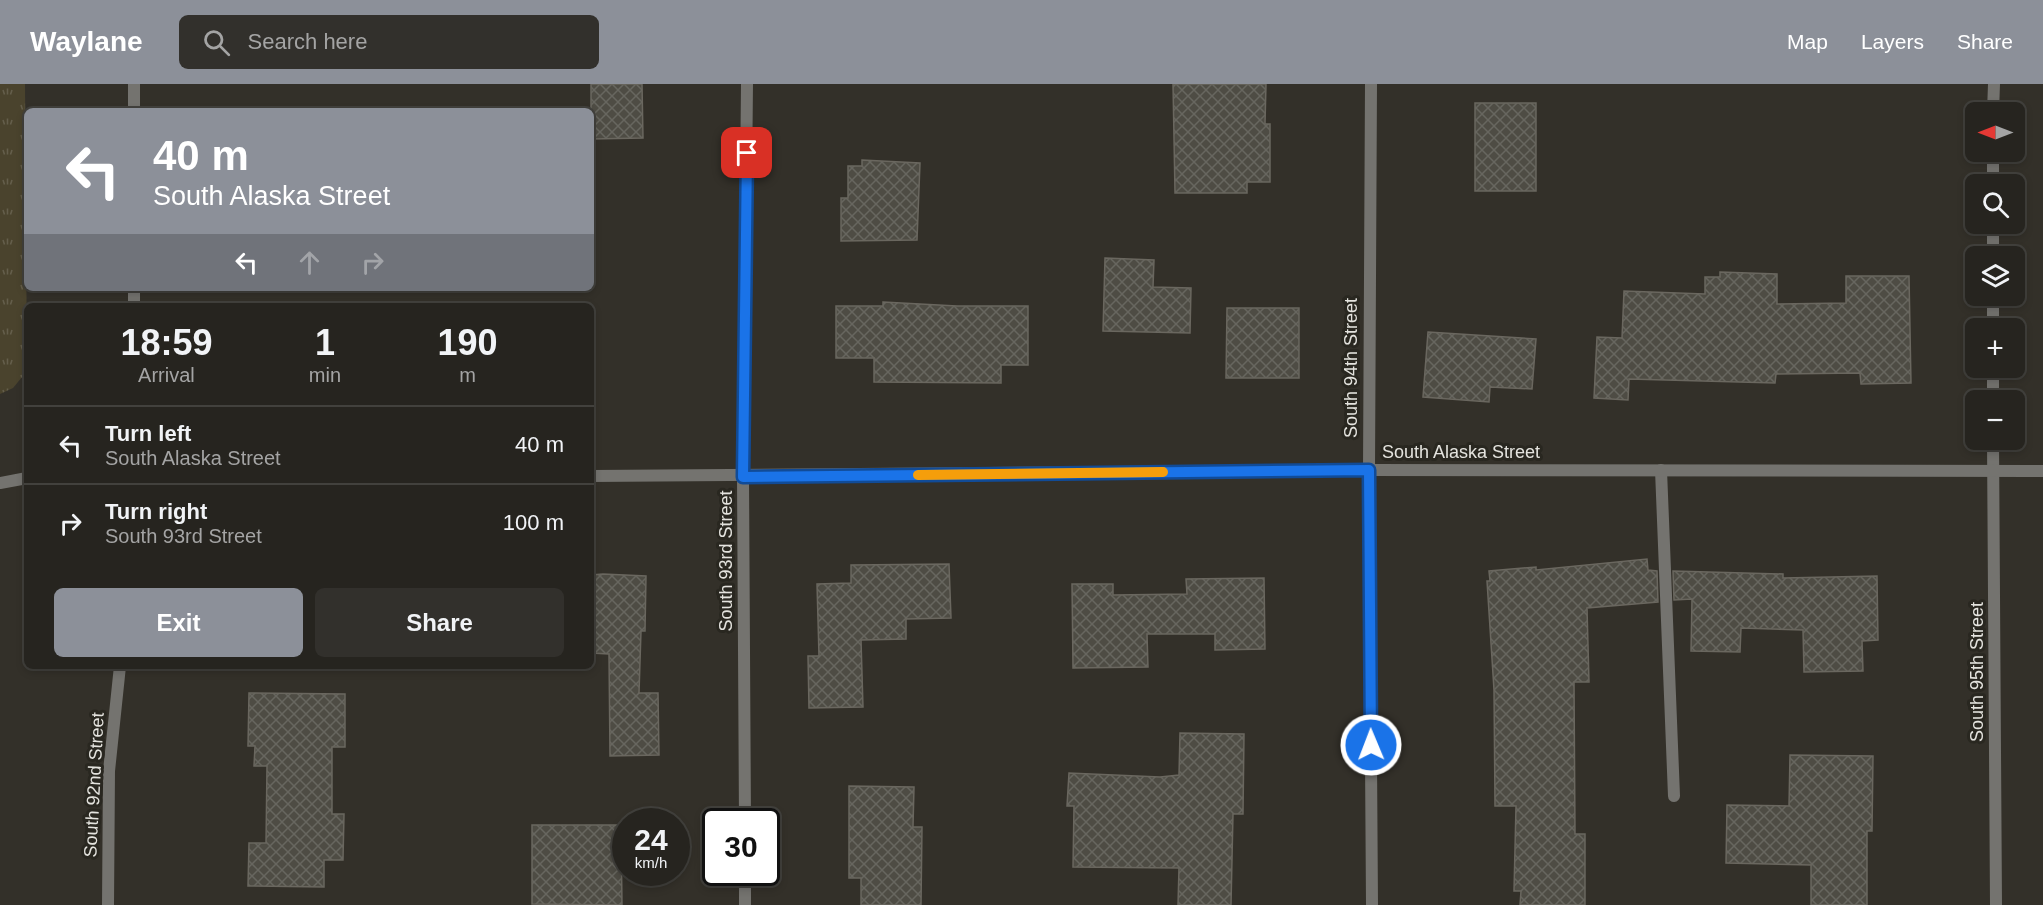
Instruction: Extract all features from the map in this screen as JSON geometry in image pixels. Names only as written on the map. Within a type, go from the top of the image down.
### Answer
[{"type":"street","points":[[134,84],[134,108]]},
{"type":"street","name":"South 93rd Street","points":[[745,808],[743,477],[747,84]]},
{"type":"street","name":"South 94th Street","points":[[1371,84],[1369,470],[1372,905]]},
{"type":"street","points":[[1994,84],[1994,102]]},
{"type":"street","name":"South 95th Street","points":[[1993,450],[1996,905]]},
{"type":"street","name":"South Alaska Street","points":[[594,476],[743,477],[1369,470],[2043,471]]},
{"type":"street","points":[[1661,470],[1674,796]]},
{"type":"street","points":[[0,483],[24,479]]},
{"type":"street","name":"South 92nd Street","points":[[108,905],[109,771],[120,669]]},
{"type":"street","points":[[745,886],[745,905]]},
{"type":"green space","points":[[0,84],[25,84],[24,291],[26,291],[27,303],[24,303],[24,375],[13,388],[0,394]]},
{"type":"building","points":[[591,84],[642,84],[643,138],[594,139],[594,108],[591,108]]},
{"type":"building","points":[[1173,84],[1266,84],[1265,124],[1270,124],[1270,182],[1247,182],[1247,193],[1175,193]]},
{"type":"building","points":[[1475,103],[1536,103],[1536,191],[1475,191]]},
{"type":"building","points":[[862,160],[920,163],[917,240],[841,241],[841,198],[848,198],[848,166],[862,166]]},
{"type":"building","points":[[1105,258],[1154,260],[1153,287],[1191,288],[1190,333],[1103,331]]},
{"type":"building","points":[[1720,272],[1777,274],[1777,304],[1846,303],[1846,276],[1909,276],[1911,383],[1861,384],[1860,373],[1776,374],[1775,383],[1629,379],[1628,400],[1594,398],[1597,337],[1622,338],[1624,291],[1705,294],[1705,277],[1720,277]]},
{"type":"building","points":[[883,302],[957,306],[1028,306],[1028,365],[1001,365],[1001,383],[874,382],[874,358],[836,358],[836,306],[883,306]]},
{"type":"building","points":[[1227,308],[1299,308],[1299,378],[1226,378]]},
{"type":"building","points":[[1428,332],[1536,339],[1532,389],[1490,387],[1489,402],[1423,397]]},
{"type":"building","points":[[1647,559],[1648,570],[1657,571],[1658,602],[1587,608],[1589,682],[1574,682],[1575,834],[1585,834],[1585,905],[1520,905],[1521,891],[1514,891],[1516,806],[1495,806],[1494,690],[1487,581],[1490,581],[1489,571],[1536,567],[1536,570]]},
{"type":"building","points":[[949,564],[951,618],[906,619],[906,639],[861,640],[863,707],[809,708],[808,656],[819,656],[817,584],[851,583],[851,565]]},
{"type":"building","points":[[1673,571],[1783,574],[1783,578],[1877,576],[1878,640],[1862,641],[1863,671],[1804,672],[1803,630],[1741,628],[1740,652],[1691,651],[1692,599],[1674,600]]},
{"type":"building","points":[[594,575],[646,576],[645,631],[641,631],[639,693],[658,693],[659,755],[610,756],[609,654],[594,653]]},
{"type":"building","points":[[1264,578],[1265,649],[1215,650],[1215,634],[1147,634],[1148,667],[1073,668],[1072,584],[1113,584],[1113,595],[1187,594],[1186,579]]},
{"type":"building","points":[[249,693],[345,694],[345,747],[332,747],[332,814],[344,814],[343,860],[324,860],[324,887],[248,886],[249,843],[266,843],[267,766],[254,766],[255,746],[248,746]]},
{"type":"building","points":[[1180,733],[1244,734],[1243,814],[1233,814],[1231,905],[1178,905],[1179,868],[1073,867],[1074,806],[1067,806],[1069,773],[1160,777],[1179,775]]},
{"type":"building","points":[[1790,755],[1873,756],[1872,831],[1867,831],[1867,905],[1811,905],[1811,865],[1726,863],[1727,805],[1789,806]]},
{"type":"building","points":[[849,786],[914,787],[913,827],[922,827],[921,905],[861,905],[861,878],[849,878]]},
{"type":"building","points":[[532,825],[612,825],[612,886],[622,886],[622,905],[532,904]]},
{"type":"slow traffic","points":[[918,475],[1163,472]]},
{"type":"route","points":[[747,153],[743,477],[1369,470],[1371,745]]}]
